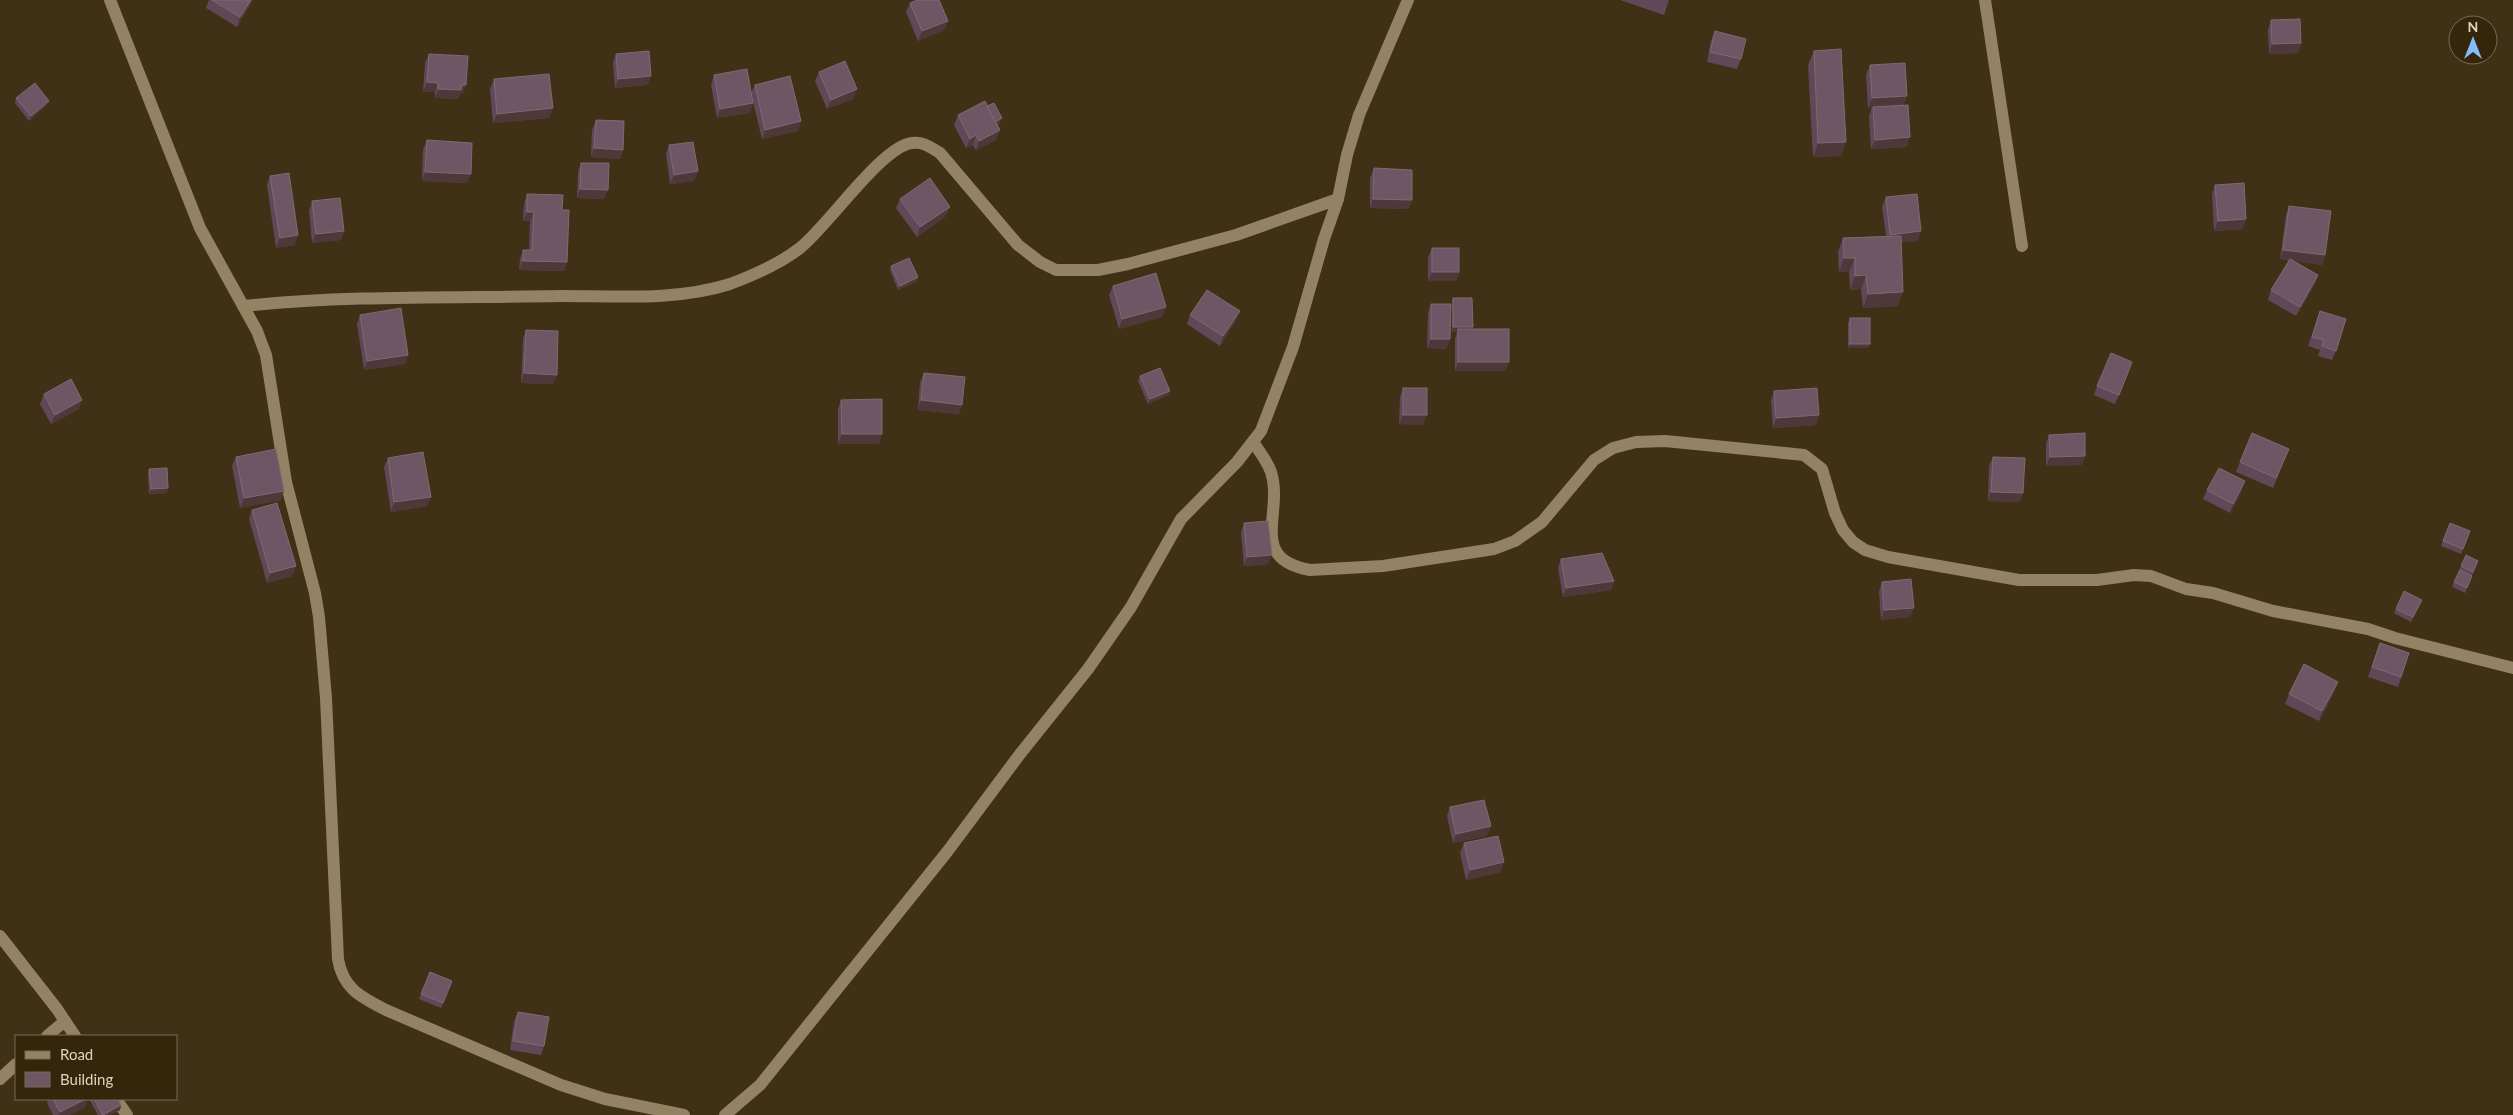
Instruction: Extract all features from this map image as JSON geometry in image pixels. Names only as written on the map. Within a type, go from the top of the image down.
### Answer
[{"type":"street","points":[[110,0],[200,228],[257,331],[266,355],[282,465],[313,584],[319,617],[326,698],[338,959],[345,982],[369,1002],[561,1085],[605,1099],[684,1115]]},
{"type":"street","points":[[725,1115],[760,1085],[947,852],[1114,632],[1144,586],[1181,519],[1261,432],[1281,384],[1338,199],[1359,115],[1408,0]]},
{"type":"street","points":[[1984,0],[2022,246]]},
{"type":"street","points":[[243,306],[375,297],[642,296],[705,291],[732,283],[781,261],[800,248],[818,233],[883,159],[898,147],[912,142],[926,144],[940,153],[1018,245],[1040,262],[1056,270],[1098,270],[1176,252],[1236,236],[1338,199]]},
{"type":"street","points":[[1253,442],[1271,473],[1272,538],[1275,551],[1289,565],[1310,570],[1383,566],[1494,549],[1530,533],[1554,509],[1594,460],[1614,448],[1636,442],[1665,441],[1804,455],[1822,469],[1835,513],[1843,530],[1853,542],[1865,550],[1888,557],[2019,580],[2097,580],[2134,575],[2151,576],[2186,589],[2213,593],[2243,604],[2368,629],[2394,638],[2513,668]]},
{"type":"street","points":[[0,936],[65,1021],[73,1035]]},
{"type":"street","points":[[49,1035],[65,1021]]},
{"type":"street","points":[[0,1079],[15,1065]]},
{"type":"street","points":[[117,1100],[127,1115]]},
{"type":"building","points":[[212,0],[251,0],[240,17]]},
{"type":"building","points":[[917,0],[939,0],[948,21],[922,31],[910,3]]},
{"type":"building","points":[[2300,19],[2301,43],[2272,44],[2271,20]]},
{"type":"building","points":[[1715,31],[1746,39],[1741,59],[1710,52]]},
{"type":"building","points":[[1841,49],[1846,142],[1818,143],[1814,51]]},
{"type":"building","points":[[649,51],[651,76],[618,79],[616,54]]},
{"type":"building","points":[[429,54],[468,56],[466,85],[462,85],[461,90],[438,89],[438,83],[427,82]]},
{"type":"building","points":[[845,61],[857,89],[831,100],[819,72]]},
{"type":"building","points":[[1905,63],[1907,96],[1872,98],[1870,65]]},
{"type":"building","points":[[747,69],[753,103],[720,109],[714,75]]},
{"type":"building","points":[[549,74],[553,108],[497,114],[494,79]]},
{"type":"building","points":[[790,76],[801,121],[765,130],[755,85]]},
{"type":"building","points":[[35,83],[49,101],[31,116],[16,98]]},
{"type":"building","points":[[985,101],[1000,130],[979,141],[976,135],[970,139],[958,115]]},
{"type":"building","points":[[994,103],[1002,118],[995,122],[987,106]]},
{"type":"building","points":[[1908,105],[1910,137],[1875,140],[1873,107]]},
{"type":"building","points":[[596,120],[624,121],[623,150],[594,148]]},
{"type":"building","points":[[427,140],[472,143],[471,174],[425,172]]},
{"type":"building","points":[[693,142],[698,171],[674,175],[669,145]]},
{"type":"building","points":[[581,163],[609,163],[608,190],[580,189]]},
{"type":"building","points":[[1374,168],[1412,170],[1412,200],[1373,199]]},
{"type":"building","points":[[289,173],[298,235],[280,238],[270,176]]},
{"type":"building","points":[[930,178],[950,207],[920,227],[900,199]]},
{"type":"building","points":[[2244,183],[2246,219],[2218,221],[2215,185]]},
{"type":"building","points":[[527,194],[563,195],[562,210],[569,210],[567,262],[523,261],[523,250],[532,250],[534,212],[527,212]]},
{"type":"building","points":[[1917,194],[1921,231],[1890,235],[1886,197]]},
{"type":"building","points":[[340,198],[344,231],[316,234],[312,201]]},
{"type":"building","points":[[2289,206],[2331,211],[2325,255],[2283,250]]},
{"type":"building","points":[[1901,236],[1903,292],[1868,294],[1866,275],[1855,276],[1855,258],[1844,258],[1843,238]]},
{"type":"building","points":[[1432,248],[1459,248],[1459,272],[1432,272]]},
{"type":"building","points":[[909,258],[918,277],[900,286],[891,266]]},
{"type":"building","points":[[2290,259],[2318,275],[2300,307],[2271,290]]},
{"type":"building","points":[[1156,273],[1166,307],[1122,319],[1113,286]]},
{"type":"building","points":[[1207,290],[1240,311],[1223,336],[1190,315]]},
{"type":"building","points":[[1453,298],[1472,298],[1473,327],[1453,327]]},
{"type":"building","points":[[1431,304],[1451,304],[1450,339],[1431,339]]},
{"type":"building","points":[[401,308],[408,355],[367,361],[360,315]]},
{"type":"building","points":[[2320,311],[2346,319],[2336,351],[2322,346],[2324,340],[2312,337]]},
{"type":"building","points":[[1850,318],[1870,318],[1870,344],[1850,344]]},
{"type":"building","points":[[1458,329],[1509,329],[1509,362],[1458,362]]},
{"type":"building","points":[[526,330],[558,331],[557,375],[524,373]]},
{"type":"building","points":[[2111,353],[2132,362],[2119,395],[2097,386]]},
{"type":"building","points":[[1160,368],[1170,391],[1150,399],[1140,376]]},
{"type":"building","points":[[924,373],[965,377],[962,405],[921,400]]},
{"type":"building","points":[[71,379],[82,400],[55,415],[44,394]]},
{"type":"building","points":[[1403,388],[1427,388],[1427,415],[1403,415]]},
{"type":"building","points":[[1817,388],[1819,415],[1776,418],[1774,391]]},
{"type":"building","points":[[882,399],[882,434],[842,434],[841,400]]},
{"type":"building","points":[[2085,433],[2085,456],[2050,457],[2049,435]]},
{"type":"building","points":[[2252,433],[2289,449],[2276,478],[2240,462]]},
{"type":"building","points":[[276,449],[284,491],[244,498],[236,457]]},
{"type":"building","points":[[423,452],[431,497],[394,502],[388,458]]},
{"type":"building","points":[[1993,457],[2025,458],[2023,493],[1991,492]]},
{"type":"building","points":[[167,468],[168,488],[151,489],[149,469]]},
{"type":"building","points":[[2219,468],[2245,481],[2233,504],[2207,490]]},
{"type":"building","points":[[277,503],[296,566],[270,573],[252,510]]},
{"type":"building","points":[[1268,521],[1272,555],[1247,557],[1244,523]]},
{"type":"building","points":[[2450,523],[2470,531],[2463,549],[2443,541]]},
{"type":"building","points":[[1602,553],[1614,581],[1566,588],[1561,559]]},
{"type":"building","points":[[2466,555],[2478,561],[2473,572],[2461,566]]},
{"type":"building","points":[[2460,570],[2472,576],[2467,588],[2454,582]]},
{"type":"building","points":[[1911,579],[1914,608],[1884,610],[1882,582]]},
{"type":"building","points":[[2404,591],[2422,600],[2413,617],[2396,609]]},
{"type":"building","points":[[2380,643],[2409,653],[2401,677],[2372,667]]},
{"type":"building","points":[[2304,664],[2338,682],[2322,711],[2289,694]]},
{"type":"building","points":[[1484,800],[1491,826],[1456,834],[1450,807]]},
{"type":"building","points":[[1498,836],[1504,862],[1470,870],[1464,843]]},
{"type":"building","points":[[430,972],[452,981],[443,1003],[421,994]]},
{"type":"building","points":[[518,1012],[549,1017],[544,1046],[513,1041]]},
{"type":"building","points":[[54,1100],[84,1100],[60,1112]]},
{"type":"building","points":[[95,1100],[118,1100],[121,1105],[103,1115]]}]
